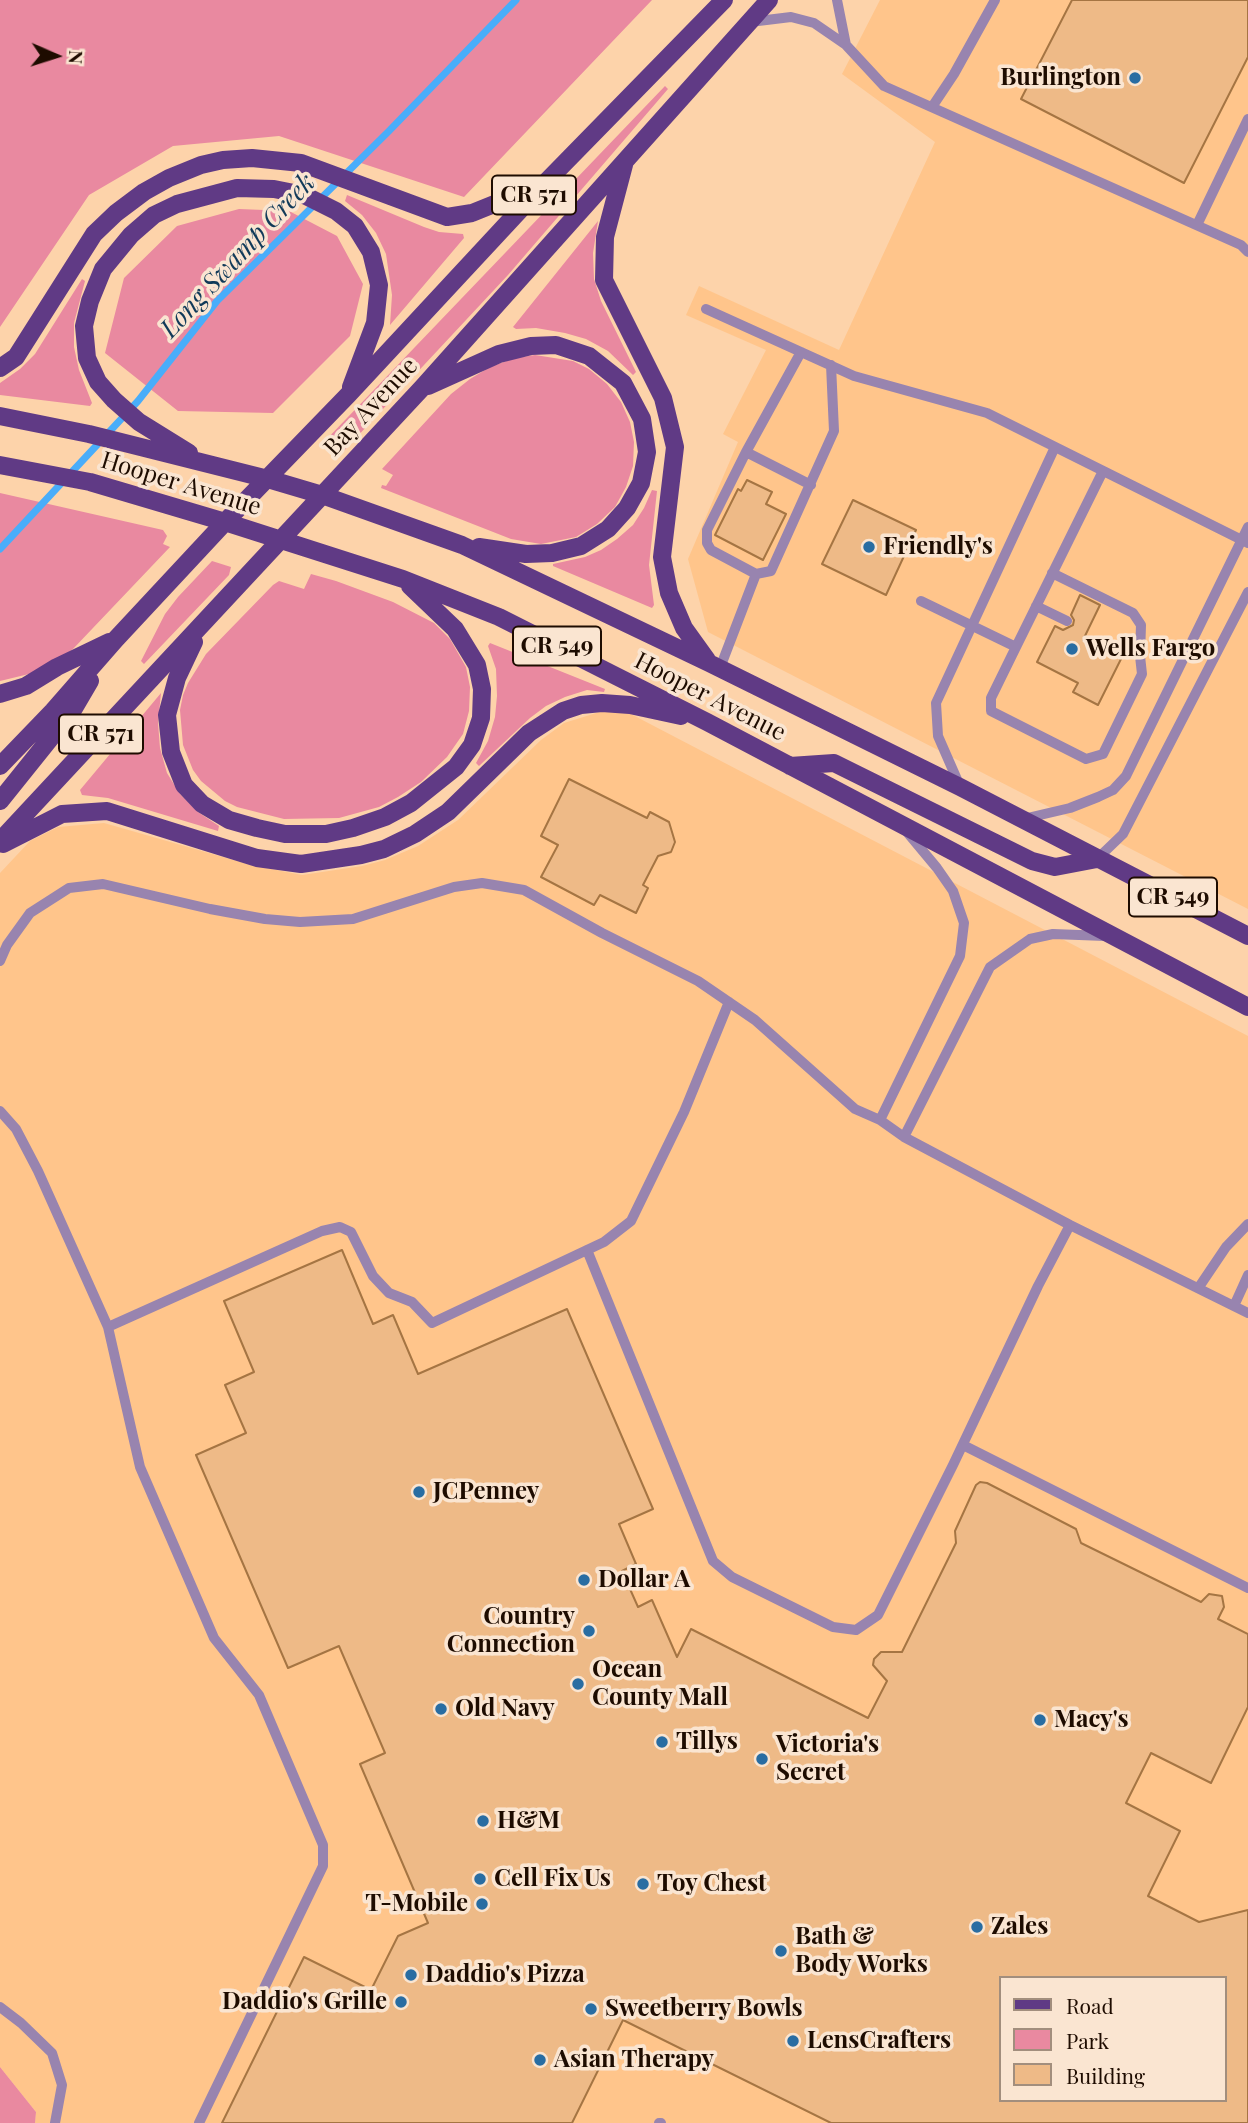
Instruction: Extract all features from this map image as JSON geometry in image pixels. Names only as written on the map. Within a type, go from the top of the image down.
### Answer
[{"type":"main road","name":"Bay Avenue","points":[[0,766],[53,712],[116,639],[225,522],[348,395],[545,183],[724,0]]},
{"type":"main road","name":"Bay Avenue","points":[[0,843],[279,539],[422,388],[769,0]]},
{"type":"main road","points":[[0,368],[16,357],[94,234],[144,192],[201,165],[252,158],[301,163],[447,217],[472,213],[545,183]]},
{"type":"main road","points":[[626,159],[605,237],[604,279],[663,398],[675,447],[662,557],[669,593],[684,628],[714,666]]},
{"type":"main road","points":[[201,461],[139,422],[98,382],[87,358],[84,326],[90,301],[103,269],[131,235],[154,215],[204,195],[237,188],[274,189],[304,195],[332,209],[355,226],[372,252],[379,285],[375,323],[348,395]]},
{"type":"main road","points":[[422,388],[499,354],[531,346],[556,345],[589,356],[622,383],[642,419],[647,452],[641,483],[627,508],[608,529],[581,546],[552,552],[526,554],[462,545]]},
{"type":"main road","name":"Hooper Avenue","points":[[0,416],[89,434],[268,479],[322,495],[462,545],[960,788],[1248,936]]},
{"type":"main road","name":"Hooper Avenue","points":[[0,465],[90,482],[225,522],[403,579],[499,617],[707,722],[1248,1007]]},
{"type":"main road","points":[[0,477],[29,470]]},
{"type":"main road","points":[[201,627],[177,678],[167,715],[171,752],[184,785],[202,804],[229,820],[257,828],[285,834],[326,834],[353,828],[385,817],[411,803],[457,767],[472,745],[481,718],[482,689],[477,665],[455,629],[403,579]]},
{"type":"main road","points":[[0,694],[26,686],[57,667],[116,639]]},
{"type":"main road","points":[[0,801],[73,710],[116,639]]},
{"type":"main road","points":[[0,843],[62,814],[107,811],[257,858],[301,864],[361,855],[384,849],[415,834],[448,813],[529,733],[563,711],[581,705],[601,703],[629,705],[707,722]]},
{"type":"main road","points":[[790,766],[834,763],[1032,861],[1055,867],[1097,859]]},
{"type":"lane","points":[[837,0],[846,45]]},
{"type":"lane","points":[[932,107],[954,74],[995,0]]},
{"type":"lane","points":[[750,22],[792,18],[814,23],[846,45],[884,86],[1197,225],[1241,245],[1248,251]]},
{"type":"lane","points":[[1197,225],[1248,119]]},
{"type":"lane","points":[[706,309],[854,376],[987,413],[1245,542]]},
{"type":"lane","points":[[801,352],[707,530],[706,543],[711,550],[756,574],[771,571],[834,431],[831,365]]},
{"type":"lane","points":[[960,788],[938,736],[936,703],[1055,447]]},
{"type":"lane","points":[[746,452],[811,485]]},
{"type":"lane","points":[[1052,573],[1133,613],[1141,625],[1142,674],[1103,754],[1086,758],[991,711],[991,698],[1052,573],[1103,471]]},
{"type":"lane","points":[[1021,820],[1070,808],[1098,797],[1113,790],[1126,776],[1245,542],[1248,527]]},
{"type":"lane","points":[[714,666],[756,574]]},
{"type":"lane","points":[[1097,859],[1123,834],[1248,592]]},
{"type":"lane","points":[[921,601],[1016,647]]},
{"type":"lane","points":[[1036,606],[1068,621]]},
{"type":"lane","points":[[880,1120],[960,956],[964,923],[953,891],[900,824]]},
{"type":"lane","points":[[0,961],[7,944],[30,914],[69,888],[103,884],[210,909],[300,922],[354,919],[454,887],[482,883],[524,890],[698,981],[755,1020],[855,1109],[880,1120],[904,1137],[1070,1225],[1248,1313]]},
{"type":"lane","points":[[904,1137],[990,967],[1030,939],[1053,934],[1113,936]]},
{"type":"lane","points":[[108,1327],[323,1231],[340,1227],[351,1232],[373,1276],[388,1293],[412,1302],[432,1322],[604,1242],[631,1221],[684,1112],[729,1002]]},
{"type":"lane","points":[[0,1111],[16,1129],[38,1171],[108,1327],[140,1466],[214,1638],[258,1695],[323,1845],[323,1866],[199,2123]]},
{"type":"lane","points":[[1199,1287],[1226,1247],[1248,1224]]},
{"type":"lane","points":[[587,1250],[713,1562],[732,1577],[833,1627],[856,1630],[878,1615],[1070,1225]]},
{"type":"lane","points":[[1234,1306],[1248,1275]]},
{"type":"lane","points":[[963,1445],[1248,1588]]},
{"type":"lane","points":[[0,2007],[52,2053],[62,2085],[55,2123]]},
{"type":"shaded area","points":[[880,0],[1248,0],[1248,909],[708,632],[688,559],[738,442],[723,434],[766,350],[686,315],[699,286],[839,350],[935,142],[842,74]]},
{"type":"shaded area","name":"Ocean County Mall","points":[[606,710],[629,713],[1248,1036],[1248,2123],[35,2123],[36,2112],[0,2067],[0,873],[30,841],[58,827],[104,823],[251,865],[302,875],[362,866],[418,846],[458,820],[541,740],[564,723]]},
{"type":"green space","points":[[0,0],[652,0],[464,197],[279,136],[173,146],[89,195],[0,327]]},
{"type":"green space","points":[[665,86],[668,89],[508,275],[340,455],[322,448],[324,442]]},
{"type":"green space","points":[[347,195],[424,227],[439,232],[463,234],[464,238],[390,325],[392,295],[386,254],[376,233],[362,215],[345,201]]},
{"type":"green space","points":[[239,209],[289,211],[337,236],[363,284],[350,336],[273,413],[178,411],[105,353],[124,278],[177,226]]},
{"type":"green space","points":[[598,221],[593,253],[594,279],[601,301],[636,372],[633,375],[608,351],[586,339],[536,328],[513,327]]},
{"type":"green space","points":[[82,279],[85,281],[74,323],[74,347],[79,370],[92,403],[90,406],[0,395],[0,383],[35,354]]},
{"type":"green space","points":[[535,355],[573,361],[589,369],[607,384],[621,402],[630,422],[634,442],[633,466],[615,507],[597,524],[576,537],[541,544],[511,539],[381,488],[382,485],[386,486],[393,475],[382,469],[451,394],[490,367],[515,358]]},
{"type":"green space","points":[[652,490],[657,491],[649,565],[654,605],[652,608],[553,566],[585,557],[617,539],[633,525]]},
{"type":"green space","points":[[0,493],[163,530],[167,536],[163,544],[170,547],[73,649],[33,673],[0,681]]},
{"type":"green space","points":[[212,561],[231,567],[229,575],[144,664],[141,661],[165,614]]},
{"type":"green space","points":[[311,574],[393,602],[434,623],[450,639],[466,667],[470,687],[469,711],[463,734],[447,757],[421,782],[398,797],[379,807],[339,818],[284,819],[237,807],[225,801],[201,781],[193,770],[183,745],[180,710],[188,683],[206,654],[273,585],[279,581],[304,589]]},
{"type":"green space","points":[[490,643],[605,689],[604,692],[587,690],[546,706],[479,766],[476,763],[488,741],[495,717],[497,696],[496,669],[488,646]]},
{"type":"green space","points":[[161,693],[158,723],[160,748],[167,773],[180,794],[198,812],[219,826],[218,831],[108,798],[82,795],[80,790]]},
{"type":"green space","points":[[0,2067],[36,2112],[35,2123],[0,2123]]},
{"type":"building","name":"Burlington","points":[[1072,0],[1248,0],[1248,57],[1184,183],[1021,99]]},
{"type":"building","points":[[747,480],[772,492],[766,504],[786,514],[763,560],[715,535],[738,489],[741,491]]},
{"type":"building","name":"Friendly's","points":[[853,500],[916,530],[886,595],[822,564]]},
{"type":"building","name":"Wells Fargo","points":[[1080,595],[1100,605],[1083,640],[1121,659],[1098,705],[1073,692],[1078,683],[1037,662],[1055,626],[1063,630],[1073,625],[1071,615]]},
{"type":"building","points":[[569,779],[647,818],[650,812],[669,822],[675,842],[671,852],[658,856],[643,885],[648,888],[636,913],[600,895],[594,905],[541,877],[558,845],[541,836]]},
{"type":"building","name":"Ocean County Mall","points":[[342,1250],[373,1324],[393,1315],[418,1374],[567,1309],[653,1509],[619,1524],[636,1564],[622,1571],[638,1607],[652,1600],[677,1657],[691,1629],[868,1718],[887,1681],[873,1665],[874,1659],[881,1652],[902,1652],[956,1543],[955,1531],[976,1485],[980,1482],[987,1483],[1076,1529],[1081,1543],[1201,1602],[1209,1594],[1222,1596],[1224,1607],[1218,1619],[1248,1634],[1248,1707],[1211,1783],[1151,1753],[1126,1803],[1180,1831],[1148,1896],[1199,1922],[1248,1910],[1248,2123],[831,2123],[623,2020],[572,2123],[222,2123],[304,1957],[371,1990],[398,1936],[428,1923],[360,1764],[385,1753],[339,1646],[288,1668],[196,1455],[246,1433],[225,1385],[254,1372],[224,1301]]},
{"type":"waterway","name":"Long Swamp Creek","points":[[0,549],[138,401],[217,301],[389,131],[516,0]]},
{"type":"place","name":"Burlington","points":[[1135,78]]},
{"type":"place","name":"Friendly's","points":[[869,547]]},
{"type":"place","name":"Wells Fargo","points":[[1072,649]]},
{"type":"place","name":"JCPenney","points":[[419,1492]]},
{"type":"place","name":"Dollar A","points":[[584,1580]]},
{"type":"place","name":"Country Connection","points":[[589,1631]]},
{"type":"place","name":"Ocean County Mall","points":[[578,1684]]},
{"type":"place","name":"Old Navy","points":[[441,1709]]},
{"type":"place","name":"Macy's","points":[[1040,1720]]},
{"type":"place","name":"Tillys","points":[[662,1742]]},
{"type":"place","name":"Victoria's Secret","points":[[762,1759]]},
{"type":"place","name":"H&M","points":[[483,1821]]},
{"type":"place","name":"Cell Fix Us","points":[[480,1879]]},
{"type":"place","name":"Toy Chest","points":[[643,1884]]},
{"type":"place","name":"T-Mobile","points":[[482,1904]]},
{"type":"place","name":"Zales","points":[[977,1927]]},
{"type":"place","name":"Bath & Body Works","points":[[781,1951]]},
{"type":"place","name":"Daddio's Pizza","points":[[411,1975]]},
{"type":"place","name":"Daddio's Grille","points":[[401,2002]]},
{"type":"place","name":"Sweetberry Bowls","points":[[591,2009]]},
{"type":"place","name":"LensCrafters","points":[[793,2041]]},
{"type":"place","name":"Asian Therapy","points":[[540,2060]]}]
